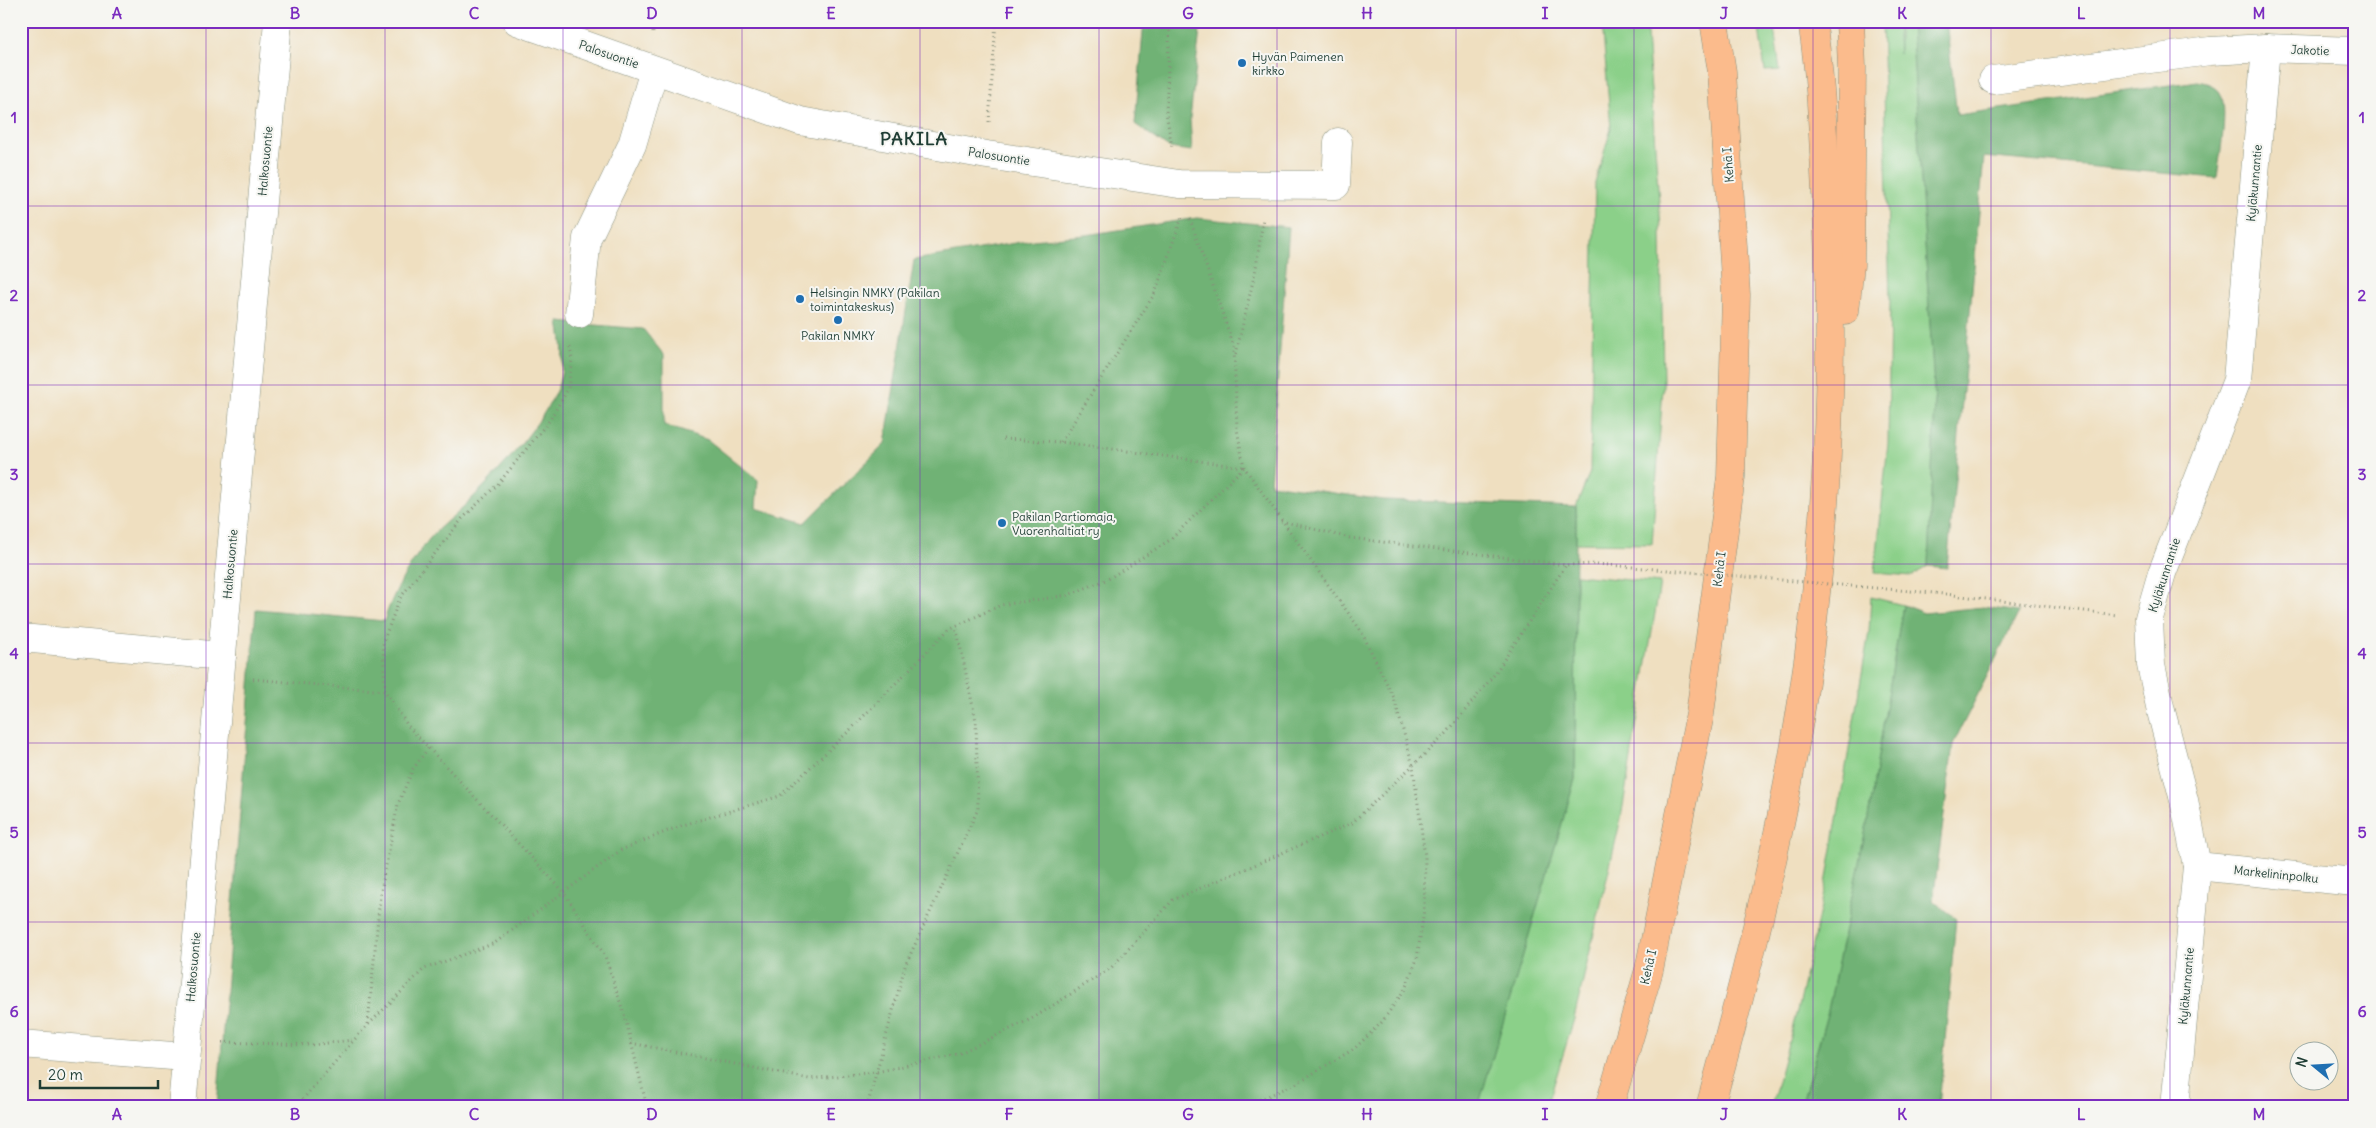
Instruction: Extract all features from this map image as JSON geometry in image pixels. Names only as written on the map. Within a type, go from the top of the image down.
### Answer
[{"type":"highway","name":"Kehä I","points":[[1609,1107],[1648,970],[1700,714],[1731,477],[1736,295],[1722,72],[1714,21]]},
{"type":"highway","points":[[1812,21],[1819,69],[1830,263],[1830,374],[1826,488]]},
{"type":"highway","points":[[1710,1107],[1742,992],[1770,873],[1792,754],[1813,623],[1850,265],[1852,67],[1850,21]]},
{"type":"street","name":"Halkosuontie","points":[[182,1107],[278,21]]},
{"type":"street","name":"Palosuontie","points":[[517,21],[800,121],[987,154],[1183,196],[1268,185],[1336,186],[1338,142]]},
{"type":"street","name":"Jakotie","points":[[1993,80],[2210,51],[2266,48],[2355,51]]},
{"type":"street","name":"Kyläkunnantie","points":[[2175,1107],[2197,866],[2184,800],[2160,711],[2151,665],[2150,618],[2162,573],[2237,380],[2266,48]]},
{"type":"street","points":[[580,304],[587,238],[632,145],[654,70]]},
{"type":"street","points":[[21,638],[222,656]]},
{"type":"street","name":"Markelininpolku","points":[[2197,866],[2355,882]]},
{"type":"street","points":[[21,1044],[185,1057]]},
{"type":"path","points":[[987,154],[996,21]]},
{"type":"path","points":[[1170,21],[1166,112],[1183,196],[1234,346],[1237,429],[1244,467],[1361,631],[1394,698],[1413,766],[1425,856],[1424,910],[1417,958],[1405,988],[1382,1022],[1354,1049],[1295,1084],[1243,1107]]},
{"type":"path","points":[[1234,360],[1256,268],[1268,185]]},
{"type":"path","points":[[1061,442],[1155,293],[1183,196]]},
{"type":"path","points":[[580,304],[567,320],[572,359],[568,389],[549,421],[498,484],[462,519],[400,598],[384,642],[385,691],[408,726],[563,891],[605,956],[631,1042],[647,1107]]},
{"type":"path","points":[[1003,439],[1061,442],[1244,467]]},
{"type":"path","points":[[296,1107],[353,1040],[424,969],[494,943],[621,850],[680,826],[780,796],[851,729],[948,629],[1001,605],[1068,595],[1108,579],[1170,540],[1244,467]]},
{"type":"path","points":[[1282,521],[1350,538],[1566,565],[1597,564],[1945,594],[2150,618]]},
{"type":"path","points":[[631,1042],[809,1079],[876,1072],[958,1054],[1035,1017],[1111,968],[1173,900],[1352,823],[1446,734],[1494,674],[1566,565]]},
{"type":"path","points":[[867,1107],[906,966],[978,809],[976,721],[956,626]]},
{"type":"path","points":[[246,678],[385,691]]},
{"type":"path","points":[[368,1025],[380,896],[398,804],[413,769],[429,747]]},
{"type":"path","points":[[185,1057],[215,1041],[311,1045],[353,1040]]},
{"type":"green space","points":[[1144,21],[1201,21],[1190,119],[1192,151],[1169,148],[1135,124]]},
{"type":"green space","points":[[1602,21],[1646,21],[1661,229],[1663,387],[1652,544],[1576,543],[1576,507],[1590,472],[1595,183],[1611,129]]},
{"type":"green space","points":[[1758,21],[1773,21],[1780,70],[1765,71]]},
{"type":"green space","points":[[1882,21],[1897,21],[1899,54],[1899,21],[1911,21],[1935,403],[1928,566],[1912,576],[1875,573],[1888,443],[1890,299]]},
{"type":"green space","points":[[1911,21],[1946,21],[1957,115],[2198,81],[2212,85],[2219,91],[2224,108],[2217,178],[1984,157],[1947,568],[1928,566],[1935,403]]},
{"type":"green space","points":[[1197,218],[1289,227],[1270,484],[1384,500],[1576,507],[1575,779],[1478,1107],[217,1107],[256,609],[384,621],[409,567],[423,547],[442,526],[476,495],[518,448],[553,398],[562,368],[563,352],[559,322],[643,329],[664,355],[664,425],[708,440],[758,480],[756,508],[805,523],[885,444],[914,260],[1033,240],[1086,235]]},
{"type":"green space","points":[[1576,575],[1660,583],[1621,818],[1574,1019],[1547,1107],[1478,1107],[1575,779]]},
{"type":"green space","points":[[1871,597],[1903,605],[1867,824],[1828,1011],[1801,1107],[1771,1107],[1798,1007],[1826,884],[1869,632]]},
{"type":"green space","points":[[1903,605],[1924,613],[1983,607],[2019,612],[1953,744],[1933,901],[1956,918],[1939,1107],[1801,1107],[1828,1011],[1867,824]]},
{"type":"place","name":"Hyvän Paimenen kirkko","points":[[1242,63]]},
{"type":"place","name":"Helsingin NMKY (Pakilan toimintakeskus)","points":[[800,299]]},
{"type":"place","name":"Pakilan NMKY","points":[[838,320]]},
{"type":"place","name":"Pakilan Partiomaja, Vuorenhaltiat ry","points":[[1002,523]]},
{"type":"district","name":"PAKILA","points":[[914,138]]}]
